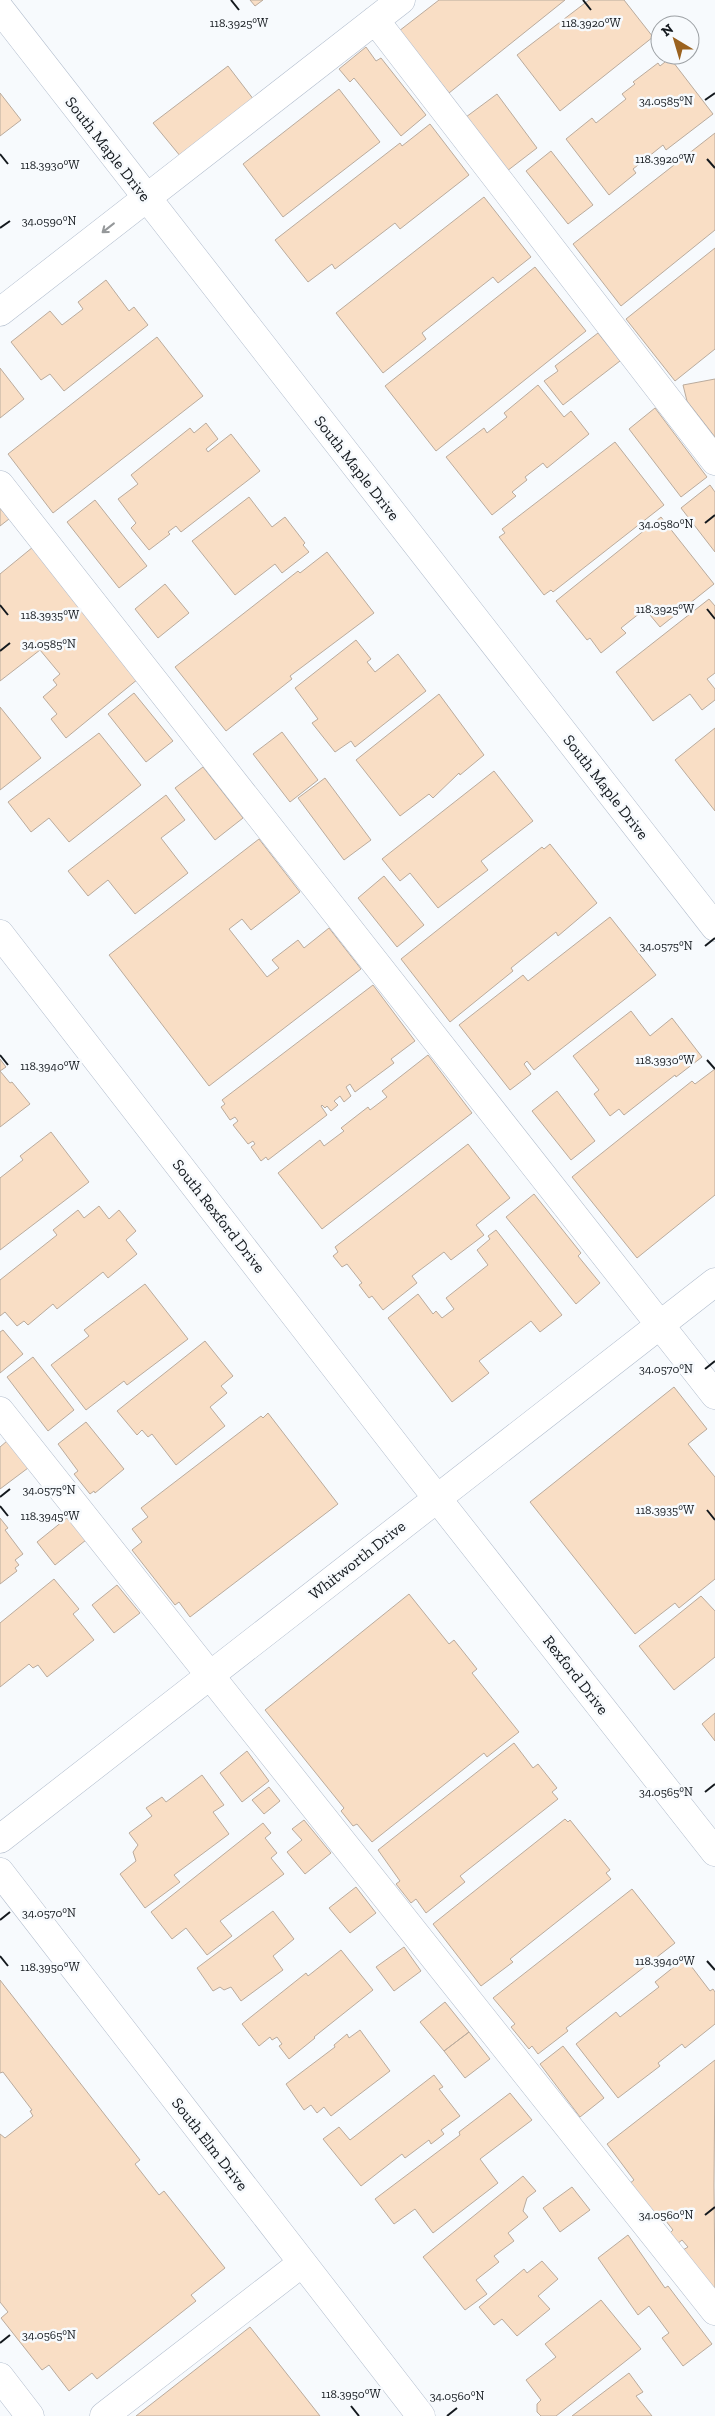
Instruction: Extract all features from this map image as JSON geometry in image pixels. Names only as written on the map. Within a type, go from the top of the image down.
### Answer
[{"type":"street","points":[[0,312],[401,0]]},
{"type":"street","name":"South Maple Drive","points":[[0,9],[715,927]]},
{"type":"street","points":[[375,20],[715,461]]},
{"type":"street","points":[[0,485],[715,1395]]},
{"type":"street","name":"South Rexford Drive","points":[[0,934],[438,1498]]},
{"type":"street","name":"Whitworth Drive","points":[[0,1839],[208,1675],[715,1282]]},
{"type":"street","points":[[0,1411],[715,2311]]},
{"type":"street","name":"Rexford Drive","points":[[438,1498],[715,1852]]},
{"type":"street","name":"South Elm Drive","points":[[0,1872],[421,2416]]},
{"type":"street","points":[[104,2416],[302,2263]]},
{"type":"street","points":[[0,2377],[30,2416]]},
{"type":"building","points":[[250,0],[263,0],[255,6]]},
{"type":"building","points":[[439,0],[565,0],[449,93],[399,31]]},
{"type":"building","points":[[589,0],[624,0],[650,33],[650,39],[560,111],[517,55]]},
{"type":"building","points":[[366,47],[376,61],[381,58],[426,115],[401,136],[354,78],[350,82],[339,69]]},
{"type":"building","points":[[655,65],[675,65],[713,114],[666,150],[663,145],[633,169],[636,173],[609,195],[566,139],[592,118],[596,123],[626,99],[622,94],[635,84],[633,82]]},
{"type":"building","points":[[228,66],[254,100],[181,157],[153,123]]},
{"type":"building","points":[[339,89],[380,142],[283,217],[243,164]]},
{"type":"building","points":[[0,93],[21,120],[0,136]]},
{"type":"building","points":[[497,94],[537,148],[507,171],[466,117]]},
{"type":"building","points":[[430,124],[469,175],[400,229],[395,223],[335,269],[332,264],[308,282],[275,240],[400,143],[402,146]]},
{"type":"building","points":[[715,133],[715,230],[621,306],[573,244]]},
{"type":"building","points":[[551,151],[593,205],[568,224],[526,171]]},
{"type":"building","points":[[484,197],[531,257],[498,283],[493,277],[422,333],[426,339],[383,373],[336,313]]},
{"type":"building","points":[[715,248],[715,349],[675,381],[626,319]]},
{"type":"building","points":[[535,267],[586,331],[436,451],[385,386]]},
{"type":"building","points":[[106,280],[129,311],[134,307],[148,325],[64,391],[50,374],[41,380],[11,342],[50,311],[62,325],[83,309],[78,302]]},
{"type":"building","points":[[598,333],[620,361],[563,405],[544,381],[558,371],[555,366]]},
{"type":"building","points":[[157,337],[203,396],[53,513],[8,454]]},
{"type":"building","points":[[0,368],[24,399],[0,418]]},
{"type":"building","points":[[715,379],[715,437],[687,401],[683,385]]},
{"type":"building","points":[[538,385],[564,417],[571,411],[589,434],[547,468],[543,463],[525,477],[527,480],[512,492],[516,496],[492,515],[446,457],[484,428],[487,433],[507,417],[504,413]]},
{"type":"building","points":[[655,408],[707,477],[681,497],[629,429]]},
{"type":"building","points":[[206,423],[218,439],[206,449],[208,452],[231,434],[260,471],[181,532],[176,526],[168,532],[170,534],[149,550],[131,528],[136,523],[118,499],[138,484],[131,475],[190,428],[194,433]]},
{"type":"building","points":[[615,442],[664,505],[553,592],[551,590],[544,595],[499,537],[505,533],[502,529]]},
{"type":"building","points":[[710,485],[715,492],[715,552],[681,508]]},
{"type":"building","points":[[249,497],[272,527],[285,517],[305,543],[303,545],[309,552],[282,573],[275,564],[235,595],[192,541]]},
{"type":"building","points":[[95,500],[147,566],[119,588],[67,522]]},
{"type":"building","points":[[0,508],[9,519],[0,526]]},
{"type":"building","points":[[661,517],[714,584],[660,627],[645,609],[621,628],[626,633],[601,653],[590,638],[587,640],[556,601]]},
{"type":"building","points":[[33,547],[138,679],[66,738],[51,719],[57,714],[43,697],[57,685],[53,680],[60,674],[40,650],[0,681],[0,574]]},
{"type":"building","points":[[327,552],[374,613],[290,676],[292,679],[226,731],[175,667],[298,571],[300,573]]},
{"type":"building","points":[[165,584],[189,613],[158,638],[135,609]]},
{"type":"building","points":[[709,599],[715,606],[715,673],[707,679],[715,689],[715,700],[702,710],[690,694],[653,721],[616,672]]},
{"type":"building","points":[[356,640],[371,659],[367,662],[375,672],[398,654],[426,691],[355,747],[351,741],[335,752],[312,723],[318,719],[295,688]]},
{"type":"building","points":[[134,693],[173,741],[146,762],[108,714]]},
{"type":"building","points":[[439,694],[484,755],[460,775],[459,773],[433,798],[429,794],[400,816],[356,760]]},
{"type":"building","points":[[0,707],[41,758],[0,790]]},
{"type":"building","points":[[715,728],[715,811],[675,760]]},
{"type":"building","points":[[282,732],[318,780],[290,802],[253,754]]},
{"type":"building","points":[[99,733],[141,785],[69,842],[49,818],[31,832],[8,802]]},
{"type":"building","points":[[203,767],[243,818],[215,840],[175,788]]},
{"type":"building","points":[[494,771],[533,821],[481,861],[488,870],[438,908],[410,873],[400,881],[382,859]]},
{"type":"building","points":[[325,778],[371,840],[344,860],[298,798]]},
{"type":"building","points":[[166,795],[185,820],[161,838],[188,873],[135,914],[108,880],[88,896],[68,871]]},
{"type":"building","points":[[259,839],[300,892],[251,930],[242,919],[229,929],[267,977],[279,968],[272,960],[298,940],[304,948],[329,928],[361,969],[209,1086],[109,955]]},
{"type":"building","points":[[550,844],[597,903],[558,936],[556,932],[511,968],[513,971],[450,1022],[401,959],[542,847],[544,849]]},
{"type":"building","points":[[384,876],[424,925],[397,947],[358,898]]},
{"type":"building","points":[[610,917],[656,975],[534,1070],[527,1061],[524,1064],[531,1074],[510,1090],[459,1025],[523,975],[528,981]]},
{"type":"building","points":[[373,985],[415,1041],[391,1059],[394,1063],[355,1092],[350,1084],[346,1087],[351,1096],[344,1102],[340,1096],[334,1101],[338,1105],[331,1111],[327,1106],[325,1108],[322,1105],[327,1115],[268,1160],[266,1157],[261,1161],[251,1147],[255,1144],[253,1141],[248,1144],[233,1125],[238,1121],[235,1117],[230,1120],[221,1107],[225,1104],[222,1100]]},
{"type":"building","points":[[631,1011],[650,1036],[672,1018],[702,1057],[676,1077],[675,1075],[624,1115],[619,1109],[610,1116],[594,1094],[599,1090],[573,1056]]},
{"type":"building","points":[[428,1055],[472,1113],[322,1229],[278,1173],[320,1140],[324,1146],[344,1131],[341,1128],[368,1107],[370,1110],[387,1097],[382,1091]]},
{"type":"building","points":[[0,1059],[6,1067],[0,1071]]},
{"type":"building","points":[[715,1069],[715,1195],[637,1258],[572,1177],[692,1081],[695,1084]]},
{"type":"building","points":[[0,1071],[30,1104],[0,1127]]},
{"type":"building","points":[[557,1091],[595,1141],[571,1160],[532,1111]]},
{"type":"building","points":[[51,1132],[89,1182],[0,1250],[0,1178],[23,1160],[20,1156]]},
{"type":"building","points":[[468,1144],[510,1198],[476,1225],[484,1235],[451,1260],[444,1252],[412,1276],[417,1283],[383,1310],[372,1296],[369,1298],[359,1285],[362,1283],[347,1264],[342,1267],[333,1256],[338,1252],[335,1247]]},
{"type":"building","points":[[534,1194],[581,1253],[578,1256],[600,1283],[576,1304],[506,1217]]},
{"type":"building","points":[[99,1206],[109,1219],[119,1210],[136,1231],[126,1240],[137,1254],[108,1278],[103,1272],[57,1309],[53,1304],[28,1325],[24,1321],[17,1326],[5,1312],[0,1316],[0,1280],[57,1235],[53,1230],[78,1210],[84,1218]]},
{"type":"building","points":[[496,1230],[562,1315],[540,1332],[531,1321],[479,1361],[489,1373],[452,1402],[388,1318],[418,1294],[433,1314],[436,1311],[442,1318],[454,1309],[446,1298],[488,1265],[477,1250],[490,1239],[488,1236]]},
{"type":"building","points":[[145,1284],[188,1339],[127,1385],[124,1381],[86,1410],[51,1365],[89,1336],[84,1330]]},
{"type":"building","points":[[3,1330],[23,1354],[0,1373],[0,1332]]},
{"type":"building","points":[[205,1341],[233,1376],[221,1386],[227,1393],[210,1407],[225,1426],[176,1465],[152,1434],[148,1437],[142,1430],[137,1435],[117,1411]]},
{"type":"building","points":[[33,1357],[74,1410],[48,1431],[7,1377]]},
{"type":"building","points":[[674,1387],[707,1429],[688,1444],[715,1477],[715,1579],[679,1608],[675,1603],[635,1634],[530,1502]]},
{"type":"building","points":[[268,1413],[338,1504],[190,1617],[179,1602],[175,1605],[132,1550],[142,1542],[132,1529],[148,1517],[141,1508],[261,1416],[263,1418]]},
{"type":"building","points":[[86,1422],[124,1469],[95,1493],[94,1491],[90,1494],[74,1474],[78,1471],[58,1444]]},
{"type":"building","points":[[7,1441],[28,1468],[0,1489],[0,1447]]},
{"type":"building","points":[[68,1517],[86,1540],[55,1565],[37,1542]]},
{"type":"building","points":[[0,1518],[8,1528],[5,1530],[23,1554],[15,1560],[19,1565],[15,1568],[17,1571],[0,1584]]},
{"type":"building","points":[[54,1579],[79,1609],[73,1614],[94,1640],[47,1677],[38,1665],[33,1668],[29,1664],[0,1687],[0,1623]]},
{"type":"building","points":[[117,1585],[140,1613],[114,1633],[92,1605]]},
{"type":"building","points":[[409,1594],[449,1644],[454,1640],[477,1669],[472,1673],[519,1732],[487,1757],[484,1753],[372,1842],[357,1824],[353,1826],[341,1811],[344,1808],[265,1710]]},
{"type":"building","points":[[701,1596],[715,1611],[715,1657],[674,1690],[639,1646]]},
{"type":"building","points":[[715,1713],[715,1741],[702,1724]]},
{"type":"building","points":[[514,1743],[533,1768],[538,1764],[557,1788],[552,1792],[558,1799],[460,1876],[465,1882],[426,1913],[416,1899],[411,1903],[396,1884],[400,1881],[378,1850]]},
{"type":"building","points":[[247,1751],[269,1781],[242,1802],[220,1773]]},
{"type":"building","points":[[202,1775],[224,1805],[213,1812],[229,1834],[174,1875],[180,1882],[145,1908],[120,1874],[136,1861],[133,1852],[138,1845],[129,1833],[152,1816],[146,1808],[162,1797],[166,1802]]},
{"type":"building","points":[[269,1787],[280,1801],[264,1814],[252,1800]]},
{"type":"building","points":[[565,1819],[568,1822],[570,1820],[610,1870],[606,1873],[611,1879],[510,1959],[513,1962],[481,1986],[433,1924]]},
{"type":"building","points":[[304,1820],[331,1853],[305,1874],[287,1852],[302,1840],[292,1829]]},
{"type":"building","points":[[263,1823],[271,1833],[265,1838],[277,1853],[271,1858],[284,1874],[220,1921],[232,1936],[207,1955],[186,1928],[172,1939],[151,1912]]},
{"type":"building","points":[[356,1887],[376,1913],[350,1933],[329,1908]]},
{"type":"building","points":[[632,1889],[675,1943],[566,2028],[568,2031],[538,2054],[532,2046],[529,2049],[511,2027],[515,2024],[493,1998]]},
{"type":"building","points":[[273,1911],[294,1939],[273,1956],[283,1970],[241,2001],[231,1987],[224,1990],[220,1987],[213,1991],[197,1968]]},
{"type":"building","points":[[404,1947],[421,1971],[394,1991],[376,1967]]},
{"type":"building","points":[[341,1950],[373,1990],[289,2059],[279,2046],[282,2044],[277,2037],[272,2040],[270,2037],[259,2046],[242,2024],[306,1973],[308,1976]]},
{"type":"building","points":[[685,1958],[710,1991],[713,1989],[715,1992],[715,2024],[685,2048],[682,2044],[658,2063],[660,2066],[618,2098],[576,2044],[616,2012],[620,2017],[659,1987],[655,1982]]},
{"type":"building","points":[[0,1980],[140,2160],[135,2164],[159,2195],[164,2191],[225,2268],[191,2295],[196,2301],[97,2379],[92,2373],[69,2391],[49,2365],[42,2370],[1,2318],[8,2312],[0,2302],[0,2134],[5,2138],[33,2116],[30,2111],[32,2110],[3,2072],[0,2073]]},
{"type":"building","points":[[445,2002],[469,2032],[444,2051],[420,2022]]},
{"type":"building","points":[[360,2030],[390,2071],[331,2116],[324,2107],[317,2113],[311,2105],[304,2110],[286,2084],[335,2047],[334,2045],[347,2034],[349,2038]]},
{"type":"building","points":[[469,2032],[490,2059],[465,2078],[444,2051]]},
{"type":"building","points":[[563,2046],[604,2098],[580,2117],[540,2064]]},
{"type":"building","points":[[715,2060],[715,2291],[683,2250],[688,2247],[682,2240],[677,2244],[669,2234],[673,2230],[662,2216],[657,2220],[629,2184],[634,2180],[607,2144]]},
{"type":"building","points":[[434,2075],[443,2087],[439,2089],[460,2116],[441,2130],[444,2134],[431,2144],[429,2140],[405,2158],[402,2154],[361,2186],[323,2139],[339,2127],[350,2140]]},
{"type":"building","points":[[510,2093],[532,2120],[480,2159],[498,2183],[433,2233],[415,2209],[394,2224],[375,2199],[460,2135],[459,2132]]},
{"type":"building","points":[[523,2176],[536,2191],[527,2198],[523,2211],[528,2217],[508,2233],[514,2241],[494,2256],[499,2262],[476,2280],[487,2294],[465,2310],[423,2257]]},
{"type":"building","points":[[572,2187],[590,2210],[560,2232],[543,2208]]},
{"type":"building","points":[[628,2235],[665,2288],[668,2286],[712,2344],[683,2366],[662,2338],[669,2333],[649,2306],[638,2315],[598,2258]]},
{"type":"building","points":[[542,2261],[558,2279],[538,2296],[550,2309],[517,2336],[502,2319],[494,2325],[479,2307],[524,2269],[527,2273]]},
{"type":"building","points":[[601,2300],[641,2349],[556,2416],[541,2416],[537,2412],[537,2404],[541,2400],[526,2380],[556,2357],[545,2344]]},
{"type":"building","points":[[250,2327],[320,2416],[136,2416]]},
{"type":"building","points":[[629,2373],[643,2392],[636,2396],[652,2416],[572,2416]]}]
